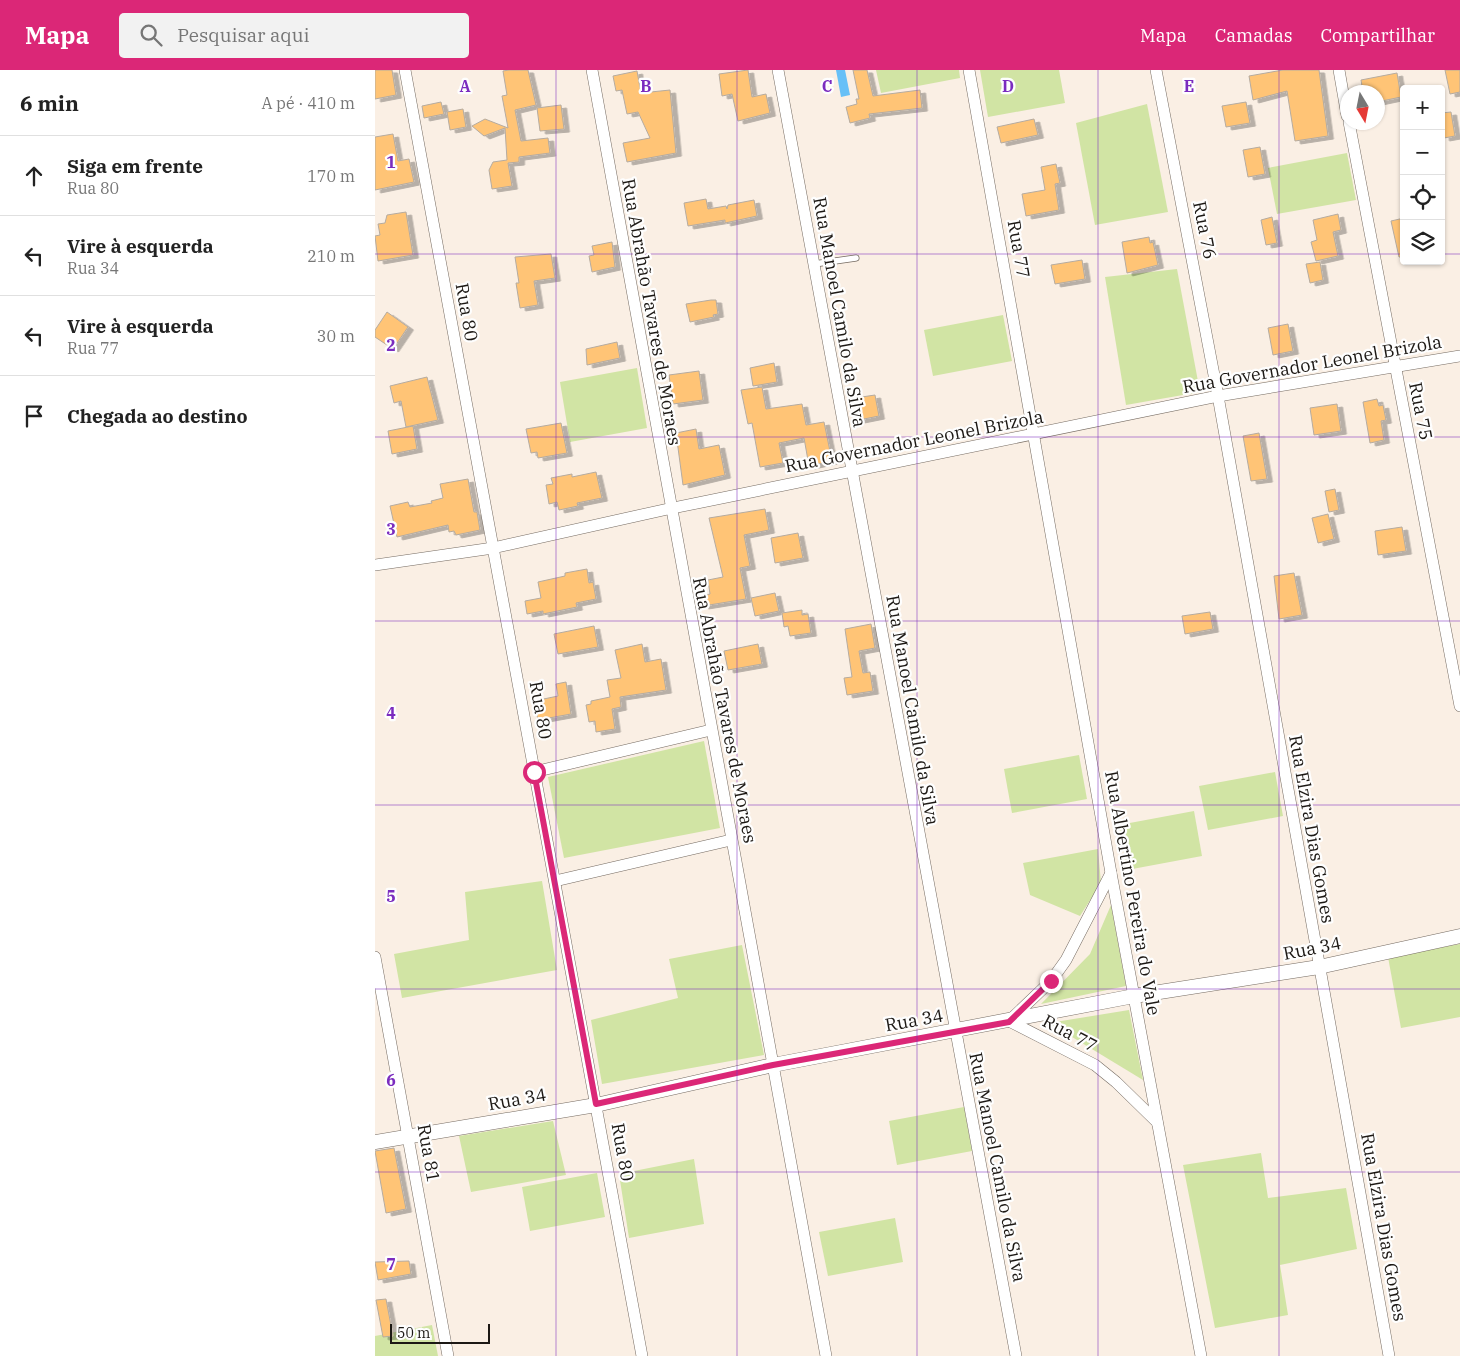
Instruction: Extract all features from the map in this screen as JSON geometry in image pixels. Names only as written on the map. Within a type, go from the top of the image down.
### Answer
[{"type":"street","name":"Rua 80","points":[[405,70],[642,1356]]},
{"type":"street","name":"Rua Abrahão Tavares de Moraes","points":[[592,70],[669,509],[826,1356]]},
{"type":"street","name":"Rua Manoel Camilo da Silva","points":[[778,70],[1016,1356]]},
{"type":"street","name":"Rua 77","points":[[969,70],[1035,435]]},
{"type":"street","name":"Rua 76","points":[[1157,70],[1218,396]]},
{"type":"street","points":[[1339,70],[1342,85]]},
{"type":"street","name":"Rua 75","points":[[1351,130],[1460,706]]},
{"type":"street","name":"Rua Governador Leonel Brizola","points":[[375,565],[493,548],[669,509],[1218,396],[1460,356]]},
{"type":"street","name":"Rua Elzira Dias Gomes","points":[[1218,396],[1389,1356]]},
{"type":"street","name":"Rua Albertino Pereira do Vale","points":[[1035,435],[1111,873],[1201,1356]]},
{"type":"street","points":[[534,772],[711,730]]},
{"type":"street","points":[[555,881],[731,840]]},
{"type":"street","name":"Rua 77","points":[[1111,873],[1066,960],[1051,981],[1009,1022],[1095,1065],[1117,1082],[1157,1122]]},
{"type":"street","name":"Rua 34","points":[[375,1142],[596,1104],[773,1065],[1009,1022],[1134,996],[1319,967],[1460,936]]},
{"type":"street","name":"Rua 81","points":[[375,957],[448,1356]]},
{"type":"lane","points":[[813,262],[816,265],[856,258]]},
{"type":"green space","points":[[876,70],[959,70],[960,78],[881,93]]},
{"type":"green space","points":[[980,70],[1059,70],[1065,103],[988,117]]},
{"type":"green space","points":[[1147,104],[1168,212],[1095,225],[1076,123]]},
{"type":"green space","points":[[1347,153],[1356,200],[1277,214],[1268,168]]},
{"type":"green space","points":[[1177,269],[1200,392],[1126,405],[1105,277]]},
{"type":"green space","points":[[1003,315],[1012,361],[933,376],[924,330]]},
{"type":"green space","points":[[637,368],[647,428],[570,442],[560,382]]},
{"type":"green space","points":[[704,741],[720,828],[564,858],[548,777]]},
{"type":"green space","points":[[1079,755],[1087,799],[1012,813],[1004,769]]},
{"type":"green space","points":[[1275,772],[1283,816],[1208,830],[1199,786]]},
{"type":"green space","points":[[1194,811],[1202,856],[1127,870],[1119,825]]},
{"type":"green space","points":[[1098,849],[1101,883],[1080,916],[1030,895],[1023,863]]},
{"type":"green space","points":[[542,881],[557,970],[402,998],[394,954],[469,940],[465,892]]},
{"type":"green space","points":[[1111,905],[1126,986],[1041,1004],[1090,954]]},
{"type":"green space","points":[[1460,944],[1460,1017],[1401,1028],[1388,957]]},
{"type":"green space","points":[[742,945],[764,1055],[602,1084],[591,1020],[678,998],[669,959]]},
{"type":"green space","points":[[1129,1010],[1143,1080],[1049,1023]]},
{"type":"green space","points":[[964,1107],[972,1151],[897,1165],[889,1121]]},
{"type":"green space","points":[[553,1121],[566,1175],[471,1192],[459,1136]]},
{"type":"green space","points":[[1261,1153],[1268,1198],[1346,1188],[1357,1249],[1280,1265],[1288,1315],[1215,1328],[1183,1165]]},
{"type":"green space","points":[[694,1159],[704,1224],[629,1238],[619,1174]]},
{"type":"green space","points":[[597,1173],[605,1217],[530,1231],[522,1187]]},
{"type":"green space","points":[[895,1218],[903,1262],[828,1276],[819,1232]]},
{"type":"green space","points":[[432,1325],[438,1356],[375,1356],[375,1336]]},
{"type":"water","points":[[836,70],[845,70],[850,95],[841,97]]},
{"type":"building","points":[[375,70],[392,70],[396,95],[375,99]]},
{"type":"building","points":[[528,70],[536,105],[515,110],[521,141],[548,138],[550,153],[519,157],[519,162],[508,163],[512,186],[492,189],[489,170],[493,162],[507,160],[505,128],[484,136],[472,126],[485,119],[508,128],[502,96],[507,95],[503,71]]},
{"type":"building","points":[[748,70],[752,97],[766,94],[770,113],[738,121],[732,94],[722,96],[719,74]]},
{"type":"building","points":[[853,70],[867,70],[873,96],[920,90],[922,108],[869,114],[870,118],[850,123],[846,107],[857,104],[856,99],[859,99]]},
{"type":"building","points":[[1283,70],[1319,70],[1328,136],[1295,141],[1287,91],[1253,100],[1249,76]]},
{"type":"building","points":[[1445,70],[1460,70],[1460,92],[1450,94]]},
{"type":"building","points":[[637,71],[641,93],[670,90],[676,153],[627,162],[623,143],[650,138],[638,112],[627,114],[622,90],[616,91],[613,76]]},
{"type":"building","points":[[1397,73],[1400,97],[1385,100],[1385,85],[1362,85],[1361,80]]},
{"type":"building","points":[[441,102],[444,114],[424,118],[422,106]]},
{"type":"building","points":[[1246,102],[1250,123],[1226,127],[1222,106]]},
{"type":"building","points":[[561,105],[564,129],[540,131],[537,108]]},
{"type":"building","points":[[463,109],[466,127],[450,130],[447,112]]},
{"type":"building","points":[[1451,112],[1455,136],[1445,138],[1445,113]]},
{"type":"building","points":[[1034,119],[1038,135],[1001,143],[997,127]]},
{"type":"building","points":[[393,134],[398,161],[409,159],[414,182],[375,190],[375,137]]},
{"type":"building","points":[[1260,147],[1265,174],[1248,177],[1243,150]]},
{"type":"building","points":[[1056,164],[1060,183],[1055,184],[1059,210],[1026,216],[1022,194],[1045,190],[1041,167]]},
{"type":"building","points":[[706,199],[708,209],[726,206],[727,209],[728,205],[754,200],[757,216],[725,223],[725,220],[688,226],[684,203]]},
{"type":"building","points":[[406,212],[413,255],[378,261],[375,236],[380,235],[378,224],[385,223],[387,215]]},
{"type":"building","points":[[1338,214],[1341,230],[1333,232],[1338,256],[1316,261],[1311,242],[1317,240],[1313,220]]},
{"type":"building","points":[[1272,217],[1277,243],[1266,245],[1261,220]]},
{"type":"building","points":[[1400,219],[1400,257],[1399,257],[1391,221]]},
{"type":"building","points":[[1149,237],[1150,243],[1153,242],[1158,265],[1127,273],[1122,242]]},
{"type":"building","points":[[612,242],[615,267],[592,272],[589,256],[594,255],[592,246]]},
{"type":"building","points":[[551,254],[555,278],[534,281],[538,305],[520,308],[516,283],[519,283],[515,257]]},
{"type":"building","points":[[1082,260],[1085,279],[1055,284],[1051,265]]},
{"type":"building","points":[[1320,262],[1323,280],[1310,283],[1306,264]]},
{"type":"building","points":[[716,300],[718,314],[713,315],[714,317],[690,322],[686,304]]},
{"type":"building","points":[[387,312],[408,327],[393,349],[375,337],[375,330]]},
{"type":"building","points":[[1288,324],[1293,351],[1273,355],[1268,328]]},
{"type":"building","points":[[617,342],[620,358],[587,365],[586,349]]},
{"type":"building","points":[[774,363],[777,382],[753,386],[750,368]]},
{"type":"building","points":[[699,371],[703,400],[673,404],[669,375]]},
{"type":"building","points":[[427,377],[438,420],[406,427],[401,401],[394,403],[390,386]]},
{"type":"building","points":[[762,387],[766,409],[802,404],[806,425],[824,422],[832,461],[809,466],[804,438],[779,443],[783,463],[760,467],[752,423],[748,424],[741,390]]},
{"type":"building","points":[[875,395],[879,416],[859,420],[855,398]]},
{"type":"building","points":[[1377,399],[1379,406],[1383,405],[1386,420],[1381,421],[1384,440],[1370,443],[1363,402]]},
{"type":"building","points":[[1337,404],[1341,431],[1314,435],[1310,408]]},
{"type":"building","points":[[561,423],[567,453],[538,458],[537,452],[531,453],[526,429]]},
{"type":"building","points":[[413,426],[417,449],[392,454],[388,431]]},
{"type":"building","points":[[696,429],[699,449],[719,445],[725,475],[683,485],[676,433]]},
{"type":"building","points":[[1259,433],[1267,479],[1251,481],[1243,436]]},
{"type":"building","points":[[596,472],[602,498],[577,503],[578,506],[559,510],[557,502],[549,504],[546,485],[553,484],[551,478],[572,474],[572,477]]},
{"type":"building","points":[[468,479],[474,512],[477,512],[480,530],[456,535],[454,531],[449,532],[448,525],[397,537],[390,506],[408,502],[410,507],[432,503],[431,501],[443,498],[440,484]]},
{"type":"building","points":[[1335,489],[1339,510],[1329,512],[1325,491]]},
{"type":"building","points":[[765,509],[769,530],[744,535],[750,566],[740,568],[746,599],[703,606],[701,596],[710,594],[708,580],[723,577],[709,518]]},
{"type":"building","points":[[1328,514],[1334,539],[1318,543],[1312,518]]},
{"type":"building","points":[[1402,527],[1406,551],[1378,555],[1375,531]]},
{"type":"building","points":[[798,533],[803,558],[775,563],[771,538]]},
{"type":"building","points":[[587,569],[589,583],[593,582],[596,599],[576,603],[577,607],[543,614],[543,611],[527,614],[525,601],[541,598],[538,582],[565,576],[565,573]]},
{"type":"building","points":[[1294,573],[1302,615],[1279,619],[1274,576]]},
{"type":"building","points":[[775,593],[779,611],[755,616],[751,598]]},
{"type":"building","points":[[802,610],[802,615],[808,614],[811,633],[790,636],[788,626],[784,627],[782,613]]},
{"type":"building","points":[[1210,612],[1213,629],[1185,634],[1182,616]]},
{"type":"building","points":[[871,624],[875,648],[859,651],[863,673],[870,672],[873,691],[847,695],[844,678],[852,677],[845,629]]},
{"type":"building","points":[[594,626],[598,647],[558,654],[554,634]]},
{"type":"building","points":[[642,644],[645,662],[661,659],[666,690],[620,697],[621,707],[612,709],[615,729],[596,732],[595,721],[589,722],[586,705],[591,704],[591,701],[610,697],[607,680],[621,678],[615,650]]},
{"type":"building","points":[[758,644],[762,664],[728,670],[724,651]]},
{"type":"building","points":[[566,682],[571,714],[538,720],[534,701],[558,696],[556,684]]},
{"type":"building","points":[[394,1148],[406,1209],[386,1213],[375,1151]]},
{"type":"building","points":[[409,1261],[411,1274],[378,1280],[375,1262]]},
{"type":"building","points":[[386,1299],[393,1336],[383,1337],[376,1300]]},
{"type":"route","points":[[534,772],[596,1104],[773,1065],[1009,1022],[1051,981]]}]
